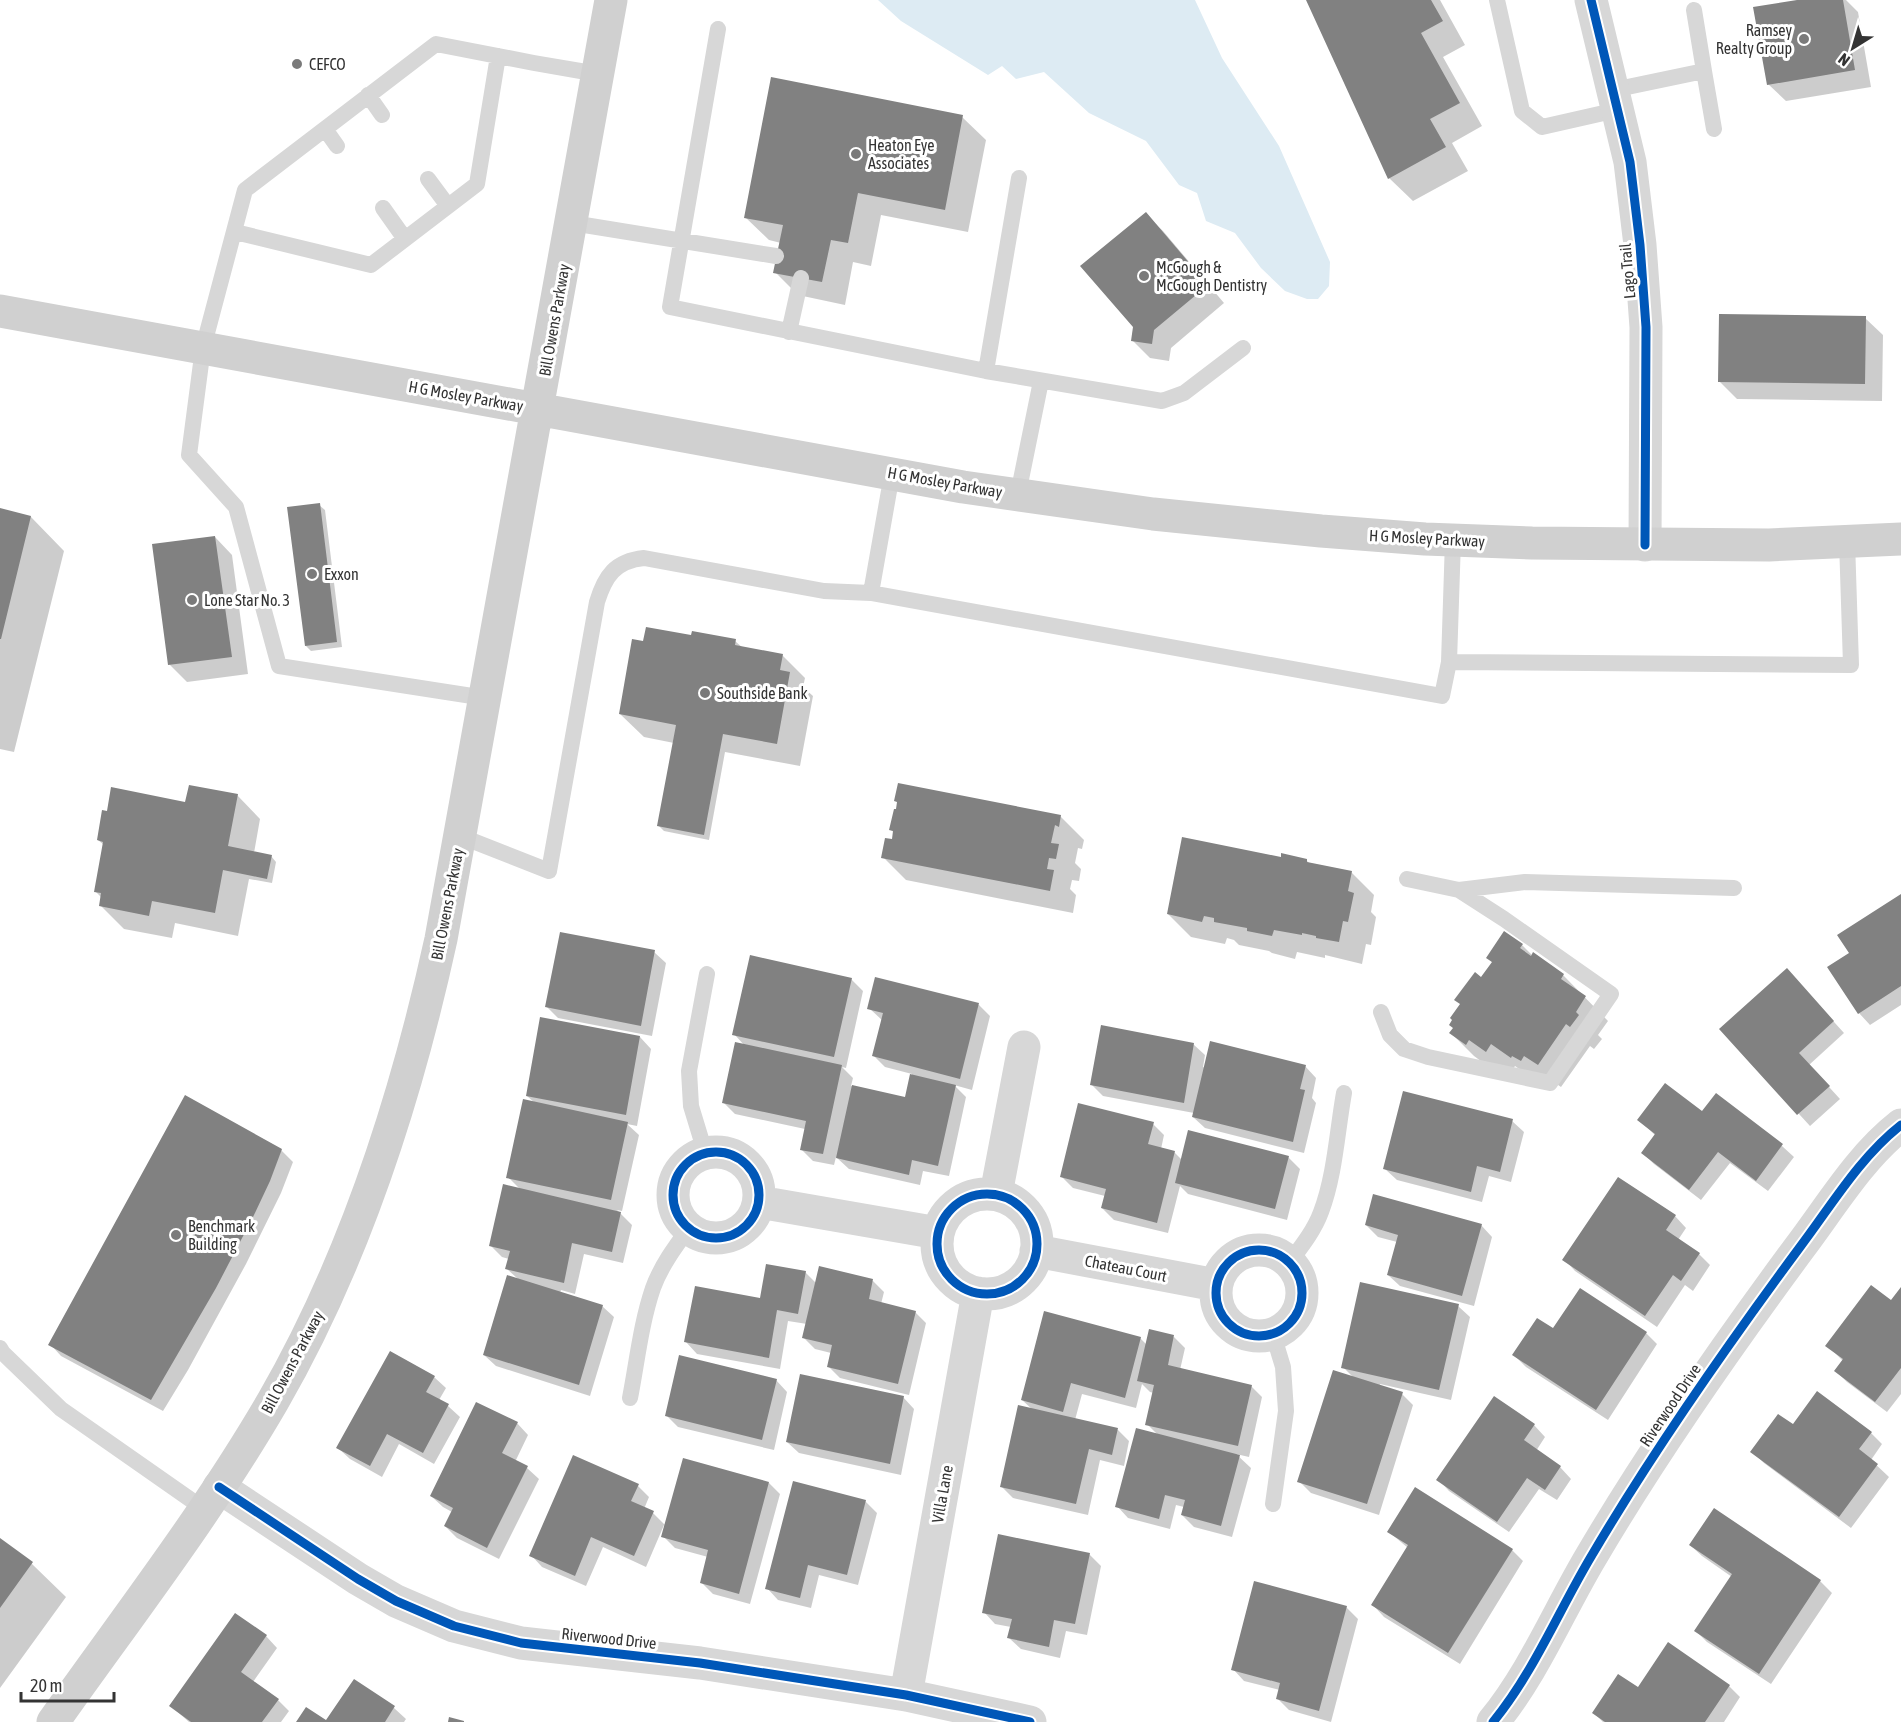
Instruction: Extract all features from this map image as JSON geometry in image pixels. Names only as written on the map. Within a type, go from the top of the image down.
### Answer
[{"type":"main road","name":"Bill Owens Parkway","points":[[53,1722],[212,1498],[258,1427],[307,1339],[342,1261],[376,1170],[403,1088],[430,991],[460,836],[611,0]]},
{"type":"main road","name":"H G Mosley Parkway","points":[[0,311],[892,474],[1018,495],[1230,522],[1453,540],[1645,545],[1769,545],[1901,539]]},
{"type":"street","name":"Lago Trail","points":[[1591,0],[1630,162],[1640,245],[1646,317],[1645,545]]},
{"type":"street","points":[[996,1194],[1024,1047]]},
{"type":"street","name":"Riverwood Drive","points":[[1493,1722],[1532,1665],[1597,1547],[1693,1396],[1847,1184],[1873,1152],[1901,1125]]},
{"type":"street","points":[[719,1151],[746,1162],[759,1187],[759,1202],[755,1215],[734,1235],[720,1238],[706,1237],[688,1228],[675,1209],[672,1195],[681,1168],[692,1158],[705,1152],[719,1151]]},
{"type":"street","points":[[996,1194],[1010,1199],[1023,1209],[1032,1221],[1036,1236],[1036,1251],[1032,1267],[1009,1289],[994,1293],[978,1293],[950,1278],[941,1264],[937,1249],[938,1233],[943,1219],[953,1207],[973,1196],[996,1194]]},
{"type":"street","points":[[759,1202],[938,1233]]},
{"type":"street","points":[[1253,1250],[1272,1253],[1289,1263],[1297,1273],[1302,1297],[1293,1319],[1273,1334],[1261,1336],[1248,1334],[1231,1325],[1220,1310],[1216,1298],[1216,1285],[1220,1273],[1228,1262],[1240,1254],[1253,1250]]},
{"type":"street","name":"Chateau Court","points":[[1036,1251],[1216,1285]]},
{"type":"street","name":"Villa Lane","points":[[906,1695],[978,1293]]},
{"type":"street","name":"Riverwood Drive","points":[[212,1498],[396,1601],[454,1626],[521,1643],[700,1663],[906,1695],[1030,1722]]},
{"type":"lane","points":[[1497,0],[1522,111],[1542,127],[1704,71]]},
{"type":"lane","points":[[1694,10],[1714,129]]},
{"type":"lane","points":[[718,29],[670,307],[986,371],[1162,401],[1184,393],[1244,348]]},
{"type":"lane","points":[[485,698],[279,666],[236,507],[189,455],[203,348],[245,190],[436,44],[598,74]]},
{"type":"lane","points":[[235,231],[371,265],[477,184],[498,56]]},
{"type":"lane","points":[[368,95],[382,115]]},
{"type":"lane","points":[[325,129],[337,146]]},
{"type":"lane","points":[[986,371],[1019,178]]},
{"type":"lane","points":[[428,179],[448,206]]},
{"type":"lane","points":[[383,208],[405,239]]},
{"type":"lane","points":[[572,223],[776,256]]},
{"type":"lane","points":[[789,332],[801,278]]},
{"type":"lane","points":[[1018,495],[1041,381]]},
{"type":"lane","points":[[871,593],[892,474]]},
{"type":"lane","points":[[460,836],[549,871],[597,602],[604,581],[621,564],[631,559],[644,558],[824,591],[871,593],[1442,696],[1449,662],[1453,540]]},
{"type":"lane","points":[[1449,662],[1851,665],[1847,541]]},
{"type":"lane","points":[[1407,879],[1459,890],[1525,882],[1734,888]]},
{"type":"lane","points":[[1381,1012],[1390,1035],[1404,1049],[1428,1057],[1550,1083],[1611,994],[1459,890]]},
{"type":"lane","points":[[705,1152],[691,1106],[688,1071],[708,974]]},
{"type":"lane","points":[[1289,1263],[1308,1238],[1321,1212],[1328,1186],[1344,1093]]},
{"type":"lane","points":[[630,1398],[647,1308],[654,1287],[663,1267],[688,1228]]},
{"type":"lane","points":[[1273,1334],[1283,1367],[1286,1411],[1273,1504]]},
{"type":"lane","points":[[0,1348],[61,1409],[212,1498]]},
{"type":"shaded area","points":[[878,0],[1195,0],[1222,58],[1279,146],[1330,262],[1329,286],[1318,299],[1307,299],[1285,291],[1261,268],[1235,233],[1206,221],[1197,193],[1179,185],[1146,141],[1089,113],[1044,72],[1016,79],[1002,66],[988,75],[901,21]]},
{"type":"building","points":[[1306,0],[1431,0],[1443,21],[1421,33],[1460,103],[1430,119],[1446,147],[1388,179]]},
{"type":"building","name":"Ramsey Realty Group","points":[[1797,0],[1843,0],[1855,70],[1767,85],[1753,7]]},
{"type":"building","name":"Heaton Eye Associates","points":[[771,77],[963,115],[945,210],[858,193],[848,243],[831,240],[822,282],[773,273],[783,225],[744,218]]},
{"type":"building","name":"McGough & McGough Dentistry","points":[[1146,212],[1208,285],[1154,330],[1152,344],[1131,341],[1133,327],[1080,266]]},
{"type":"building","points":[[1719,314],[1866,316],[1865,384],[1718,382]]},
{"type":"building","name":"Exxon","points":[[320,503],[337,642],[305,646],[287,507]]},
{"type":"building","points":[[0,508],[31,516],[1,639],[0,639]]},
{"type":"building","name":"Lone Star No. 3","points":[[215,536],[232,657],[168,665],[152,544]]},
{"type":"building","name":"Southside Bank","points":[[646,627],[691,635],[692,631],[736,639],[735,645],[783,654],[780,670],[790,672],[777,744],[723,734],[704,835],[657,826],[676,725],[619,714],[632,639],[643,641]]},
{"type":"building","points":[[898,783],[1061,815],[1059,827],[1055,825],[1051,843],[1059,844],[1056,859],[1049,858],[1047,869],[1054,870],[1050,891],[881,858],[885,838],[892,839],[893,831],[889,830],[894,809],[896,809],[897,802],[894,801]]},
{"type":"building","points":[[189,785],[238,794],[228,846],[272,855],[267,879],[223,870],[215,913],[152,901],[149,916],[99,906],[101,893],[94,892],[103,842],[97,840],[102,810],[107,811],[111,787],[185,802]]},
{"type":"building","points":[[1182,837],[1281,857],[1281,853],[1307,859],[1307,862],[1352,871],[1348,891],[1354,893],[1348,922],[1343,921],[1339,942],[1302,933],[1302,935],[1274,930],[1272,936],[1247,931],[1247,928],[1214,922],[1214,918],[1204,916],[1202,922],[1167,914]]},
{"type":"building","points":[[1901,894],[1901,986],[1858,1014],[1827,967],[1849,953],[1837,935]]},
{"type":"building","points":[[1504,931],[1523,944],[1520,948],[1531,956],[1533,952],[1564,974],[1561,979],[1586,996],[1576,1012],[1579,1015],[1570,1027],[1566,1024],[1538,1065],[1524,1056],[1521,1061],[1512,1056],[1511,1058],[1491,1044],[1486,1052],[1469,1040],[1466,1045],[1449,1033],[1453,1028],[1449,1025],[1452,1020],[1450,1018],[1460,1004],[1454,1000],[1475,972],[1481,977],[1492,962],[1486,958]]},
{"type":"building","points":[[560,932],[655,950],[641,1026],[545,1007]]},
{"type":"building","points":[[750,955],[852,978],[834,1057],[732,1035]]},
{"type":"building","points":[[1787,968],[1834,1021],[1799,1053],[1830,1086],[1797,1115],[1719,1029]]},
{"type":"building","points":[[875,977],[979,1003],[960,1079],[872,1056],[883,1013],[867,1009]]},
{"type":"building","points":[[540,1017],[640,1036],[626,1115],[526,1096]]},
{"type":"building","points":[[1101,1025],[1194,1043],[1184,1103],[1090,1085]]},
{"type":"building","points":[[1210,1041],[1306,1065],[1300,1089],[1305,1090],[1293,1142],[1192,1117]]},
{"type":"building","points":[[735,1042],[842,1065],[823,1154],[800,1150],[806,1121],[722,1103]]},
{"type":"building","points":[[910,1074],[956,1085],[938,1166],[912,1160],[909,1175],[836,1158],[852,1085],[905,1097]]},
{"type":"building","points":[[1665,1083],[1702,1111],[1716,1093],[1783,1144],[1756,1181],[1718,1152],[1689,1190],[1641,1153],[1655,1134],[1637,1120]]},
{"type":"building","points":[[1403,1091],[1513,1119],[1500,1172],[1477,1166],[1471,1192],[1383,1169]]},
{"type":"building","name":"Benchmark Building","points":[[185,1095],[282,1149],[253,1217],[216,1288],[151,1400],[48,1345]]},
{"type":"building","points":[[523,1099],[628,1122],[611,1200],[506,1178]]},
{"type":"building","points":[[1078,1103],[1154,1122],[1148,1144],[1175,1151],[1157,1223],[1101,1208],[1106,1189],[1060,1177]]},
{"type":"building","points":[[1188,1130],[1289,1156],[1275,1209],[1175,1183]]},
{"type":"building","points":[[1618,1177],[1676,1215],[1666,1230],[1700,1253],[1681,1281],[1673,1275],[1645,1316],[1562,1260]]},
{"type":"building","points":[[503,1184],[621,1212],[612,1252],[572,1243],[564,1283],[505,1269],[510,1251],[489,1246]]},
{"type":"building","points":[[1373,1194],[1482,1224],[1462,1296],[1387,1275],[1398,1235],[1365,1225]]},
{"type":"building","points":[[766,1264],[806,1271],[798,1314],[777,1310],[769,1358],[684,1342],[695,1286],[760,1298]]},
{"type":"building","points":[[819,1266],[873,1279],[869,1299],[916,1311],[898,1384],[827,1367],[832,1345],[802,1338]]},
{"type":"building","points":[[507,1275],[603,1305],[579,1385],[483,1355]]},
{"type":"building","points":[[1360,1282],[1459,1304],[1439,1390],[1341,1368]]},
{"type":"building","points":[[1871,1285],[1891,1300],[1901,1287],[1901,1368],[1875,1402],[1834,1371],[1843,1359],[1825,1346]]},
{"type":"building","points":[[1580,1288],[1647,1332],[1596,1410],[1512,1355],[1537,1318],[1553,1328]]},
{"type":"building","points":[[1044,1311],[1141,1337],[1125,1398],[1071,1383],[1063,1412],[1021,1400]]},
{"type":"building","points":[[1149,1329],[1174,1335],[1168,1365],[1252,1385],[1238,1446],[1145,1425],[1154,1385],[1137,1381]]},
{"type":"building","points":[[390,1351],[435,1376],[426,1392],[449,1404],[423,1453],[387,1434],[370,1466],[336,1448]]},
{"type":"building","points":[[679,1355],[777,1379],[762,1440],[665,1416]]},
{"type":"building","points":[[1333,1370],[1403,1392],[1367,1504],[1297,1482]]},
{"type":"building","points":[[800,1374],[904,1396],[890,1464],[786,1442]]},
{"type":"building","points":[[1817,1391],[1872,1432],[1859,1449],[1878,1464],[1839,1517],[1750,1452],[1778,1414],[1793,1424]]},
{"type":"building","points":[[1494,1396],[1535,1424],[1524,1440],[1561,1466],[1545,1490],[1527,1478],[1497,1522],[1436,1480]]},
{"type":"building","points":[[476,1402],[518,1422],[502,1453],[528,1466],[487,1548],[444,1526],[453,1508],[430,1496]]},
{"type":"building","points":[[1018,1405],[1118,1428],[1112,1455],[1089,1449],[1076,1504],[1000,1487]]},
{"type":"building","points":[[1136,1428],[1240,1455],[1221,1526],[1181,1515],[1185,1500],[1165,1495],[1159,1519],[1115,1507]]},
{"type":"building","points":[[573,1455],[639,1484],[631,1501],[654,1511],[634,1556],[591,1537],[575,1576],[529,1556]]},
{"type":"building","points":[[683,1458],[769,1482],[739,1594],[700,1583],[708,1550],[661,1537]]},
{"type":"building","points":[[793,1481],[866,1500],[847,1575],[808,1565],[800,1598],[765,1589]]},
{"type":"building","points":[[1415,1487],[1513,1549],[1448,1653],[1371,1605],[1408,1545],[1387,1532]]},
{"type":"building","points":[[1714,1508],[1821,1580],[1759,1674],[1694,1631],[1732,1574],[1689,1545]]},
{"type":"building","points":[[998,1534],[1090,1553],[1075,1624],[1054,1620],[1049,1647],[1007,1638],[1012,1619],[982,1613]]},
{"type":"building","points":[[0,1538],[33,1562],[0,1608]]},
{"type":"building","points":[[1254,1581],[1347,1606],[1319,1711],[1276,1699],[1280,1683],[1231,1670]]},
{"type":"building","points":[[235,1613],[267,1635],[241,1672],[279,1699],[262,1722],[191,1722],[169,1706]]},
{"type":"building","points":[[1668,1642],[1730,1685],[1705,1722],[1605,1722],[1592,1713],[1618,1674],[1638,1687]]},
{"type":"building","points":[[354,1679],[395,1706],[385,1722],[296,1722],[306,1707],[326,1720]]},
{"type":"building","points":[[449,1717],[464,1721],[464,1722],[448,1722]]},
{"type":"cycle path","points":[[1591,0],[1630,162],[1640,245],[1646,327],[1645,545]]},
{"type":"cycle path","points":[[1493,1722],[1534,1662],[1616,1515],[1692,1398],[1859,1167],[1901,1125]]},
{"type":"cycle path","points":[[716,1152],[733,1155],[747,1164],[756,1178],[759,1195],[756,1212],[747,1226],[733,1235],[716,1238],[699,1235],[685,1226],[676,1212],[673,1195],[676,1178],[685,1164],[699,1155],[716,1152]]},
{"type":"cycle path","points":[[987,1194],[1006,1198],[1022,1209],[1033,1225],[1037,1244],[1033,1263],[1022,1279],[1006,1290],[987,1294],[968,1290],[952,1279],[941,1263],[937,1244],[941,1225],[952,1209],[968,1198],[987,1194]]},
{"type":"cycle path","points":[[1259,1250],[1283,1257],[1295,1269],[1302,1293],[1295,1317],[1283,1329],[1259,1336],[1235,1329],[1223,1317],[1216,1293],[1223,1269],[1235,1257],[1259,1250]]},
{"type":"cycle path","points":[[219,1487],[358,1579],[396,1601],[454,1626],[521,1643],[700,1663],[906,1695],[1030,1722]]},
{"type":"place","name":"Ramsey Realty Group","points":[[1804,39]]},
{"type":"place","name":"CEFCO","points":[[297,64]]},
{"type":"place","name":"Heaton Eye Associates","points":[[856,154]]},
{"type":"place","name":"McGough & McGough Dentistry","points":[[1144,276]]},
{"type":"place","name":"Exxon","points":[[312,574]]},
{"type":"place","name":"Lone Star No. 3","points":[[192,600]]},
{"type":"place","name":"Southside Bank","points":[[705,693]]},
{"type":"place","name":"Benchmark Building","points":[[176,1235]]}]
